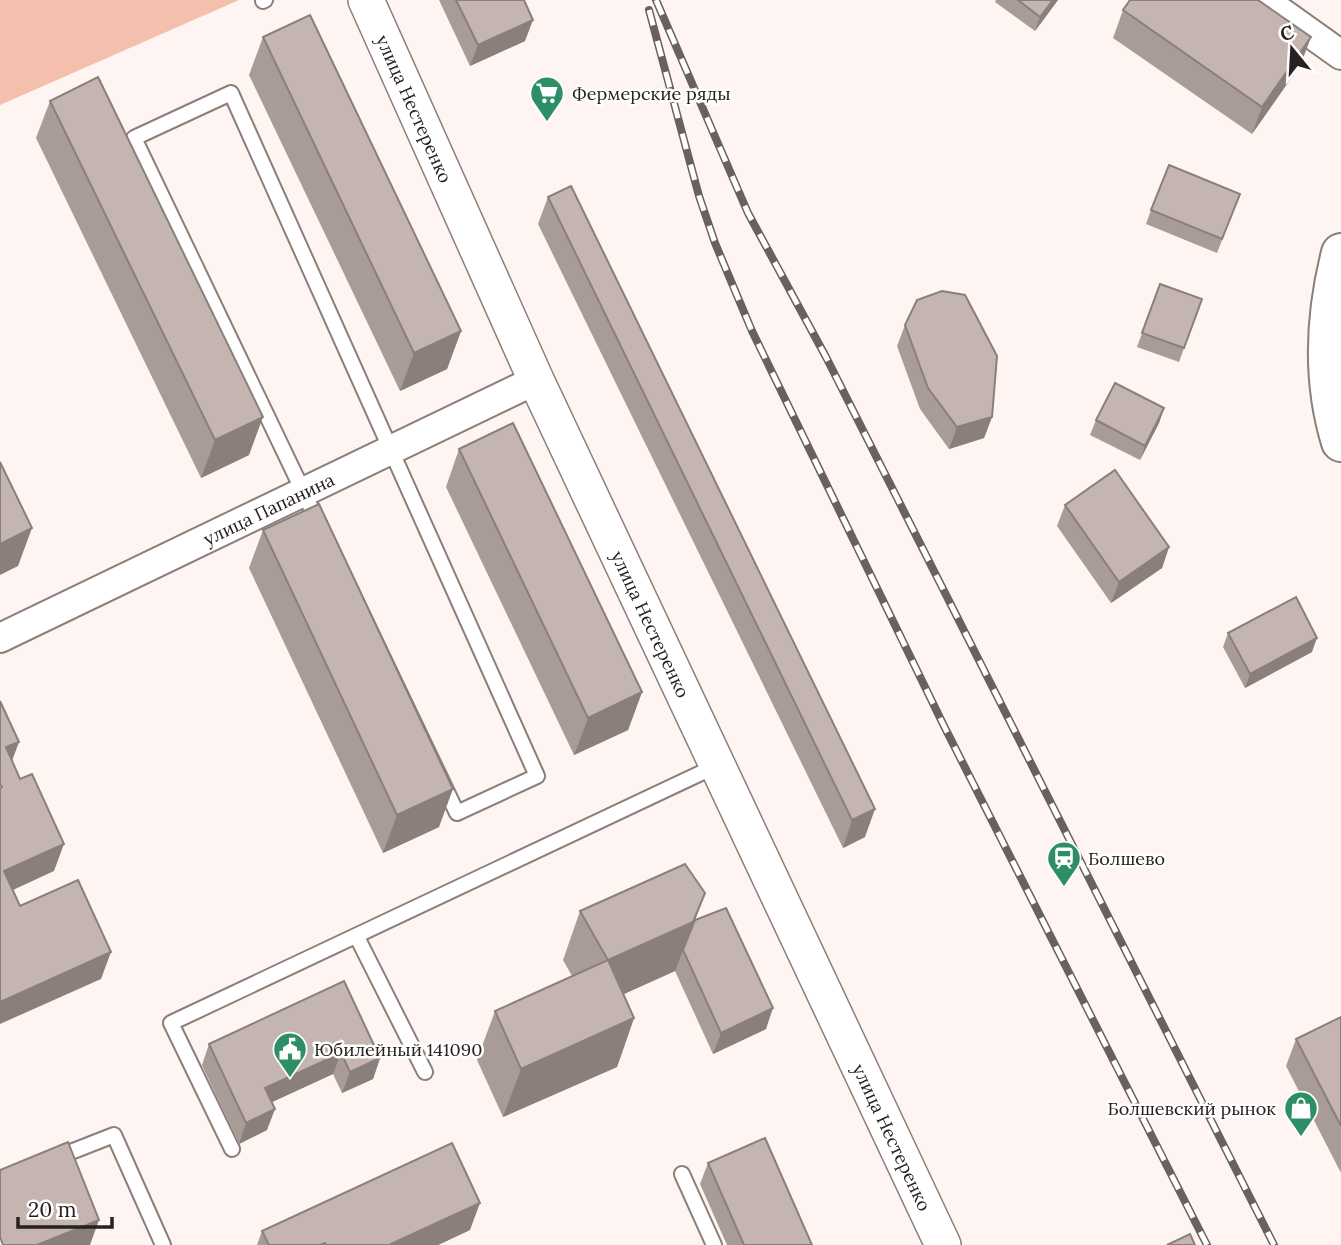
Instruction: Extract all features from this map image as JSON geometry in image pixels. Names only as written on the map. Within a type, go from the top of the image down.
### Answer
[{"type":"main road","points":[[1341,253],[1332,294],[1328,338],[1328,377],[1341,442]]},
{"type":"street","name":"улица Нестеренко","points":[[366,0],[536,380],[943,1245]]},
{"type":"street","points":[[1264,0],[1341,55]]},
{"type":"street","name":"улица Папанина","points":[[0,638],[536,380]]},
{"type":"lane","points":[[231,93],[392,450],[537,776],[457,813],[134,138],[231,93]]},
{"type":"lane","points":[[232,1149],[171,1023],[719,765]]},
{"type":"lane","points":[[357,937],[425,1072]]},
{"type":"lane","points":[[38,1165],[114,1135],[163,1245]]},
{"type":"lane","points":[[682,1174],[714,1245]]},
{"type":"shaded area","points":[[0,0],[239,0],[0,105]]},
{"type":"building","points":[[456,0],[524,0],[533,20],[478,45]]},
{"type":"building","points":[[1018,0],[1053,0],[1040,17]]},
{"type":"building","points":[[1130,0],[1258,0],[1311,37],[1262,107],[1123,10]]},
{"type":"building","points":[[310,15],[461,331],[414,353],[263,37]]},
{"type":"building","points":[[98,77],[263,417],[215,440],[50,101]]},
{"type":"building","points":[[1169,165],[1240,194],[1222,239],[1151,210]]},
{"type":"building","points":[[571,186],[875,809],[852,820],[548,197]]},
{"type":"building","points":[[1160,284],[1202,299],[1184,348],[1142,333]]},
{"type":"building","points":[[942,291],[965,295],[997,356],[992,417],[957,427],[928,388],[905,325],[917,300]]},
{"type":"building","points":[[1115,383],[1164,408],[1145,446],[1096,420]]},
{"type":"building","points":[[513,423],[642,692],[588,718],[459,449]]},
{"type":"building","points":[[0,462],[32,528],[0,544]]},
{"type":"building","points":[[1115,470],[1169,547],[1119,582],[1065,505]]},
{"type":"building","points":[[319,504],[453,789],[397,815],[263,530]]},
{"type":"building","points":[[1296,597],[1317,638],[1250,674],[1228,633]]},
{"type":"building","points":[[0,701],[19,742],[6,747],[20,779],[32,774],[64,844],[4,871],[20,906],[78,880],[111,952],[0,1002],[2,787]]},
{"type":"building","points":[[685,864],[705,893],[693,922],[608,960],[580,911]]},
{"type":"building","points":[[726,908],[773,1008],[721,1033],[683,950],[695,920]]},
{"type":"building","points":[[608,960],[634,1018],[521,1069],[495,1011]]},
{"type":"building","points":[[344,981],[380,1058],[350,1072],[341,1053],[265,1088],[275,1109],[246,1123],[209,1044]]},
{"type":"building","points":[[1341,1017],[1341,1126],[1296,1039]]},
{"type":"building","points":[[765,1138],[812,1245],[744,1245],[708,1163]]},
{"type":"building","points":[[68,1142],[99,1220],[37,1245],[3,1245],[0,1237],[0,1170]]},
{"type":"building","points":[[452,1143],[480,1203],[391,1245],[269,1245],[262,1231]]},
{"type":"building","points":[[1190,1234],[1195,1245],[1167,1245]]},
{"type":"railway","points":[[656,0],[748,213],[826,357],[1274,1245]]},
{"type":"railway","points":[[649,10],[699,196],[715,243],[752,331],[944,726],[1207,1245]]},
{"type":"place","name":"Фермерские ряды","points":[[547,123]]},
{"type":"place","name":"Болшево","points":[[1064,888]]},
{"type":"place","name":"Юбилейный 141090","points":[[290,1079]]},
{"type":"place","name":"Болшевский рынок","points":[[1301,1138]]}]
